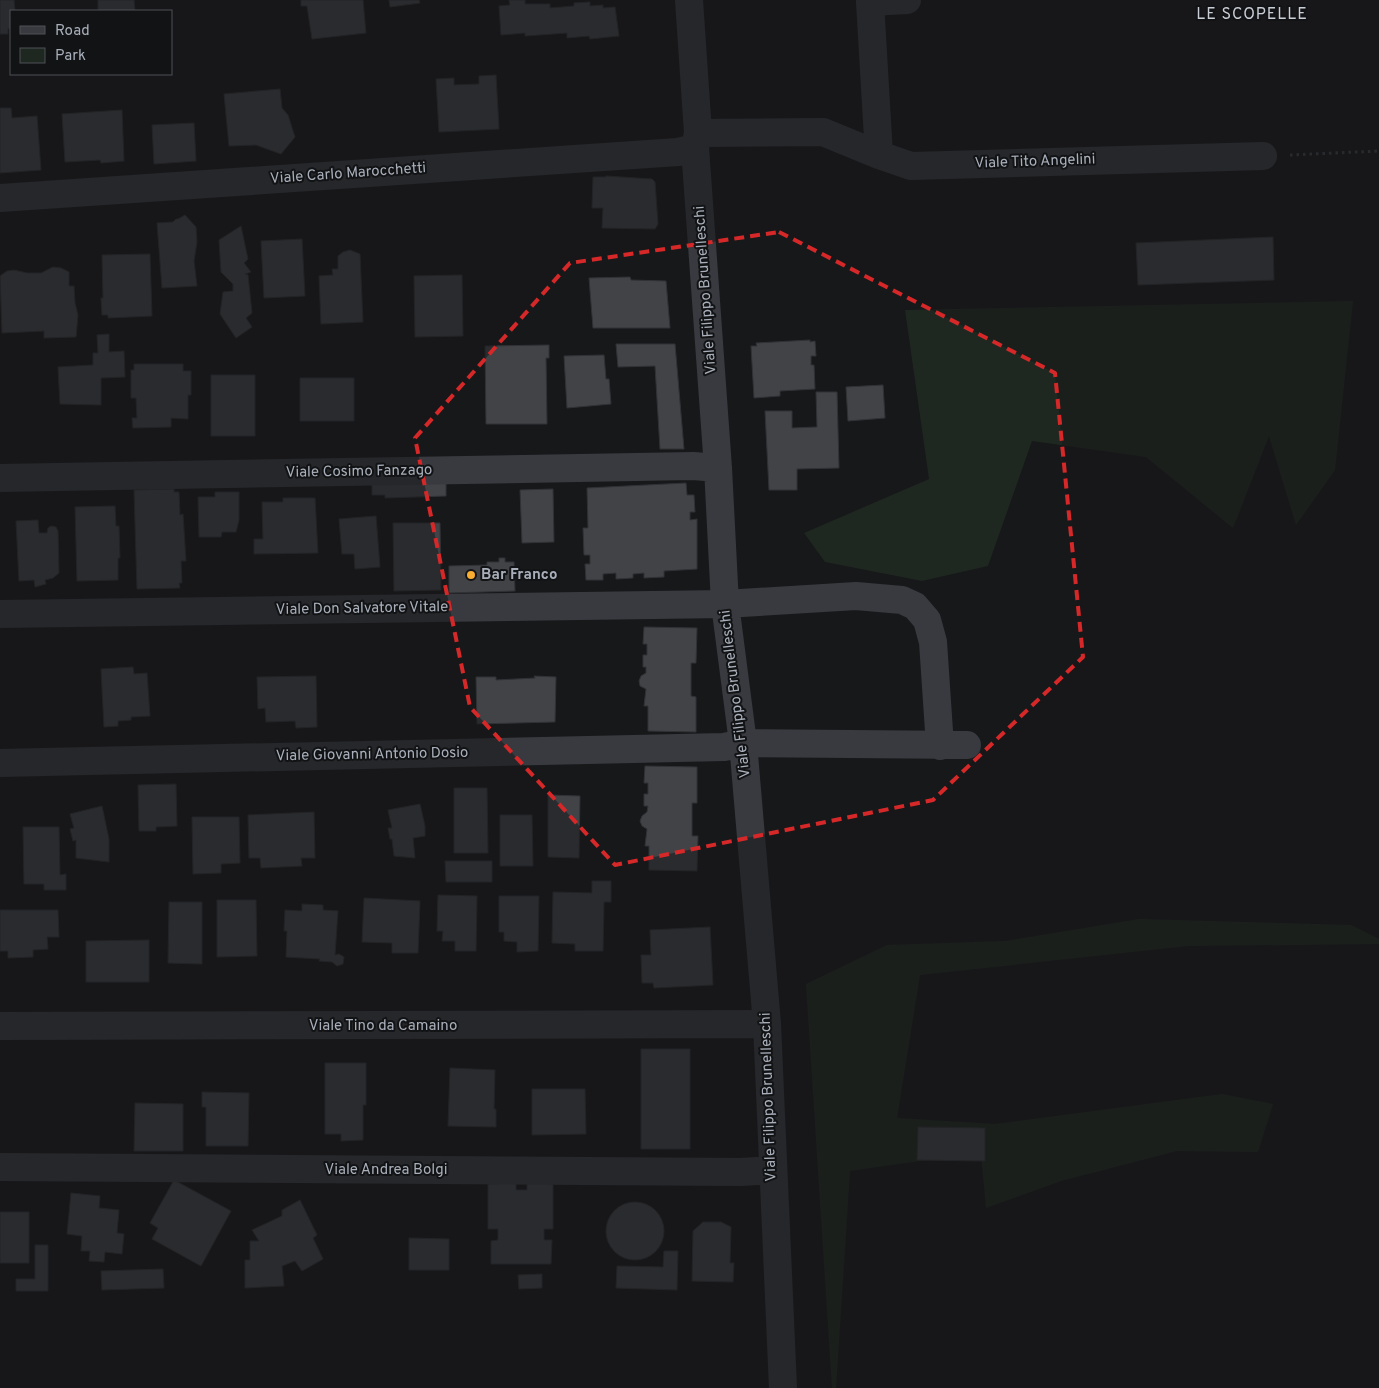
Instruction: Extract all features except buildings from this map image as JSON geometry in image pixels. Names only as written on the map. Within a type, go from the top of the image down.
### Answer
[{"type":"street","name":"Viale Filippo Brunelleschi","points":[[689,0],[725,604],[743,744],[767,1024],[783,1388]]},
{"type":"street","points":[[879,155],[870,2],[907,0]]},
{"type":"street","name":"Viale Tito Angelini","points":[[697,141],[822,132],[911,166],[1262,156]]},
{"type":"street","name":"Viale Carlo Marocchetti","points":[[0,198],[668,152],[697,141]]},
{"type":"street","name":"Viale Cosimo Fanzago","points":[[0,478],[693,466],[718,468]]},
{"type":"street","name":"Viale Don Salvatore Vitale","points":[[0,614],[725,604],[856,596],[902,600],[916,606],[927,620],[933,642],[940,746]]},
{"type":"street","name":"Viale Giovanni Antonio Dosio","points":[[0,763],[724,746],[743,744],[966,745]]},
{"type":"street","name":"Viale Tino da Camaino","points":[[0,1026],[767,1024]]},
{"type":"street","name":"Viale Andrea Bolgi","points":[[0,1167],[732,1172],[772,1170]]},
{"type":"path","points":[[1262,156],[1379,151]]},
{"type":"highlighted area","points":[[779,232],[1055,373],[1083,657],[933,800],[615,865],[470,707],[415,438],[570,263]]},
{"type":"green space","points":[[1353,301],[1335,470],[1296,525],[1269,436],[1233,528],[1146,457],[1032,441],[988,566],[922,581],[825,562],[804,533],[929,479],[905,310]]},
{"type":"green space","points":[[1139,919],[1351,925],[1379,939],[1379,944],[1188,946],[920,975],[897,1118],[995,1124],[1222,1094],[1273,1104],[1258,1152],[1177,1151],[1061,1181],[986,1208],[981,1154],[850,1171],[836,1388],[832,1388],[806,984],[887,945],[1006,941]]},
{"type":"place","name":"Bar Franco","points":[[471,575]]},
{"type":"district","name":"LE SCOPELLE","points":[[1252,15]]}]
